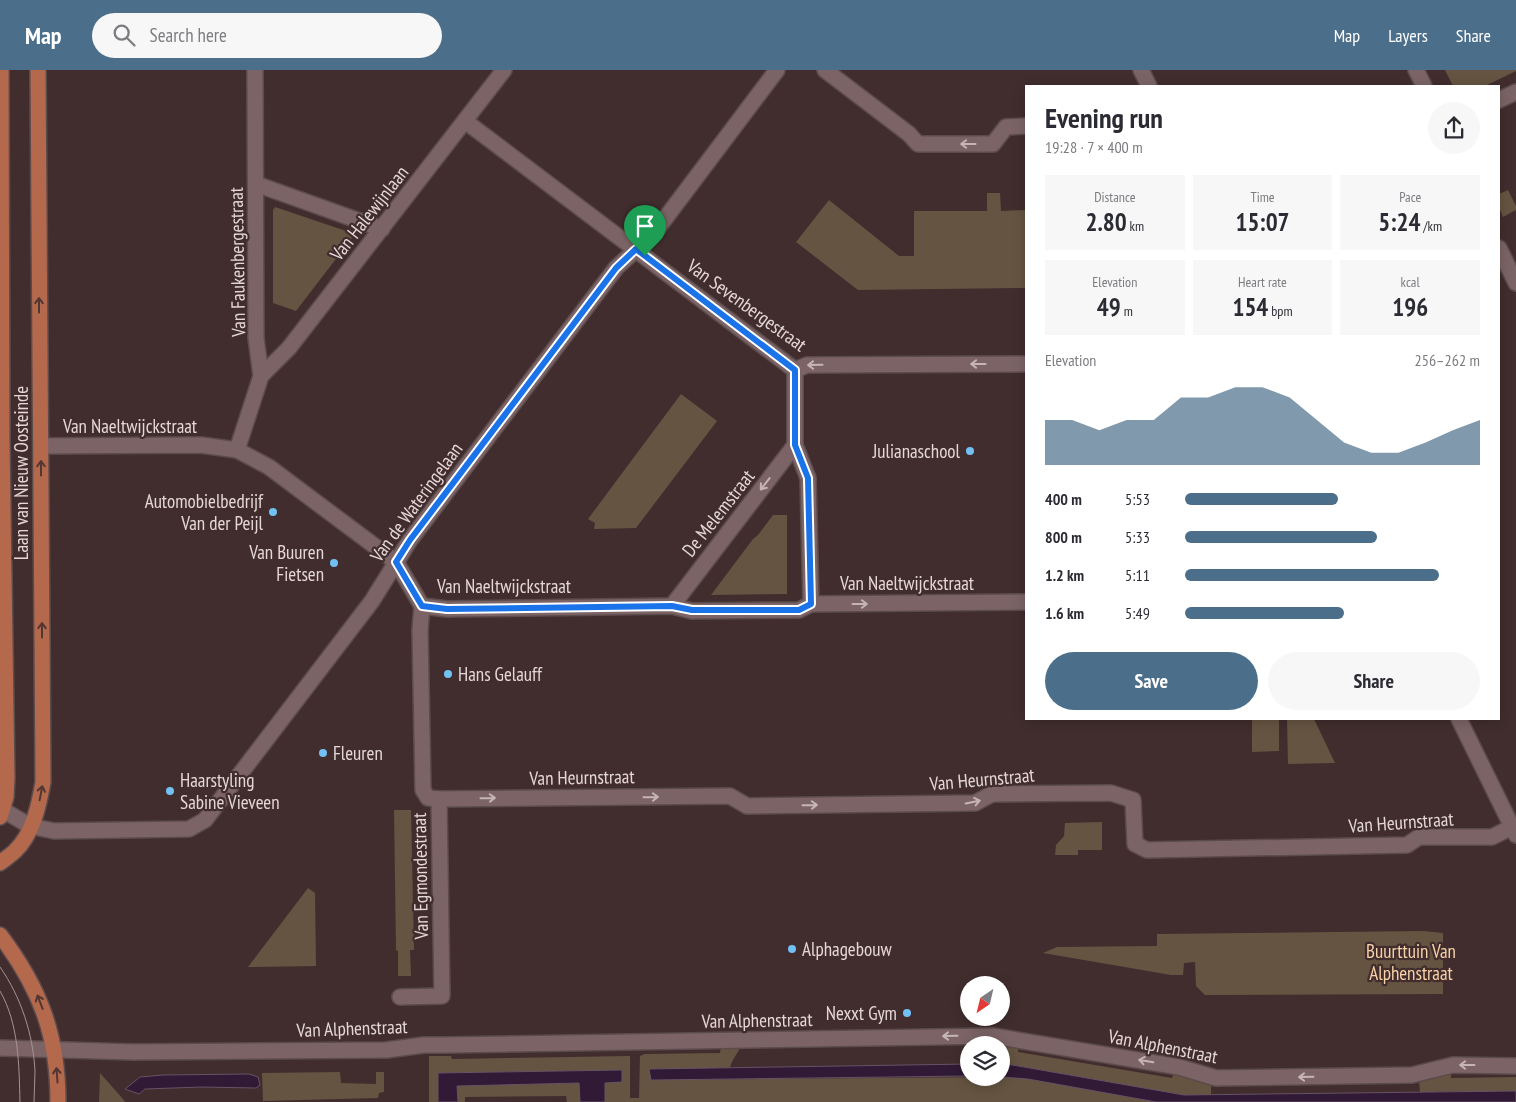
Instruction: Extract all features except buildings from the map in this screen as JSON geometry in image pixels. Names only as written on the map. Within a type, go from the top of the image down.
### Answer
[{"type":"main road","name":"Laan van Nieuw Oosteinde","points":[[1,70],[1,279],[7,778],[6,797],[1,814]]},
{"type":"main road","name":"Laan van Nieuw Oosteinde","points":[[0,863],[16,850],[24,840],[40,798],[43,782],[38,70]]},
{"type":"main road","points":[[0,935],[29,977],[48,1022],[57,1071],[58,1102]]},
{"type":"street","name":"Van Faukenbergestraat","points":[[237,450],[261,376],[256,338],[255,70]]},
{"type":"street","name":"Van Halewijnlaan","points":[[261,376],[289,348],[504,70]]},
{"type":"street","name":"Van de Wateringelaan","points":[[1,814],[30,826],[54,831],[189,829],[206,820],[372,601],[410,540],[616,268],[654,232],[777,70]]},
{"type":"street","points":[[825,70],[909,134],[918,144],[993,144],[1006,127],[1025,126]]},
{"type":"street","points":[[1141,70],[1149,85]]},
{"type":"street","points":[[1416,70],[1424,85]]},
{"type":"street","points":[[1500,100],[1516,92]]},
{"type":"street","name":"Van Sevenbergestraat","points":[[465,121],[795,370],[807,365],[1025,364]]},
{"type":"street","points":[[256,184],[382,229]]},
{"type":"street","points":[[1500,250],[1516,283]]},
{"type":"street","points":[[795,370],[795,445],[808,478],[811,604]]},
{"type":"street","name":"Van Naeltwijckstraat","points":[[40,446],[201,445],[237,450],[269,467],[396,562],[422,606],[447,609],[672,606],[692,610],[799,610],[811,604],[1025,602]]},
{"type":"street","name":"De Melemstraat","points":[[672,606],[795,445]]},
{"type":"street","name":"Van Egmondestraat","points":[[400,997],[442,996],[440,799],[428,798],[423,790],[420,630],[422,606]]},
{"type":"street","points":[[1459,720],[1514,831]]},
{"type":"street","name":"Van Heurnstraat","points":[[440,799],[730,796],[747,806],[975,803],[992,794],[1111,793],[1133,800],[1135,844],[1147,850],[1406,845],[1419,837],[1492,837],[1514,831]]},
{"type":"street","name":"Van Alphenstraat","points":[[0,1048],[133,1052],[377,1050],[424,1046],[993,1036],[1179,1067],[1216,1078],[1412,1075],[1453,1065],[1516,1066]]},
{"type":"green space","points":[[1445,70],[1516,70],[1487,85],[1452,85]]},
{"type":"green space","points":[[1508,190],[1516,206],[1516,210],[1503,217],[1500,210],[1500,194]]},
{"type":"green space","points":[[987,193],[1000,193],[1001,211],[1025,210],[1025,288],[858,290],[796,242],[829,200],[899,256],[914,256],[914,211],[987,211]]},
{"type":"green space","points":[[275,207],[355,234],[296,311],[273,303],[273,210]]},
{"type":"green space","points":[[681,394],[717,421],[636,528],[594,529],[595,523],[588,519]]},
{"type":"green space","points":[[773,515],[787,515],[787,594],[711,595],[753,539]]},
{"type":"green space","points":[[1252,720],[1279,720],[1279,751],[1252,752]]},
{"type":"green space","points":[[1287,720],[1314,720],[1335,763],[1288,764]]},
{"type":"green space","points":[[394,810],[411,810],[414,950],[410,950],[411,976],[398,976]]},
{"type":"green space","points":[[1102,822],[1102,850],[1078,850],[1078,855],[1055,855],[1056,845],[1064,836],[1065,823]]},
{"type":"green space","points":[[308,888],[315,893],[316,966],[248,967]]},
{"type":"green space","name":"Buurttuin Van Alphenstraat","points":[[1423,931],[1443,933],[1443,994],[1205,995],[1196,986],[1195,962],[1184,963],[1183,975],[1171,975],[1043,953],[1057,947],[1157,946],[1157,934]]},
{"type":"green space","points":[[1010,1045],[1018,1046],[1018,1052],[1172,1078],[1174,1072],[1211,1084],[1211,1095],[1184,1095],[1010,1065]]},
{"type":"green space","points":[[741,1046],[730,1068],[650,1069],[651,1080],[960,1077],[960,1086],[1010,1086],[1010,1078],[1028,1079],[1156,1102],[605,1102],[605,1083],[621,1070],[438,1073],[438,1102],[429,1102],[429,1056],[451,1056],[452,1059],[630,1056],[630,1098],[639,1098],[640,1056],[645,1054],[720,1053],[721,1047]]},
{"type":"green space","points":[[340,1072],[341,1083],[376,1084],[376,1072],[384,1072],[384,1092],[379,1093],[378,1098],[263,1101],[262,1073]]},
{"type":"green space","points":[[1451,1072],[1451,1078],[1516,1077],[1516,1091],[1420,1092],[1419,1081]]},
{"type":"green space","points":[[100,1073],[123,1099],[125,1102],[99,1102]]},
{"type":"green space","points":[[580,1083],[580,1102],[567,1102],[566,1096],[465,1097],[465,1102],[458,1102],[457,1086]]},
{"type":"shaded area","points":[[960,1064],[960,1076],[651,1080],[649,1069]]},
{"type":"shaded area","points":[[1010,1065],[1184,1095],[1516,1091],[1516,1102],[1156,1102],[1028,1079],[1010,1078]]},
{"type":"shaded area","points":[[622,1070],[622,1082],[605,1083],[605,1102],[580,1102],[579,1083],[457,1086],[458,1102],[438,1102],[438,1073]]},
{"type":"shaded area","points":[[249,1074],[258,1077],[260,1085],[256,1088],[145,1089],[139,1094],[125,1089],[140,1077]]},
{"type":"tram line","points":[[0,967],[20,1003],[29,1030],[35,1071],[34,1102]]},
{"type":"tram line","points":[[0,991],[11,1017],[17,1045],[20,1102]]},
{"type":"place","name":"Julianaschool","points":[[970,451]]},
{"type":"place","name":"Automobielbedrijf Van der Peijl","points":[[273,512]]},
{"type":"place","name":"Van Buuren Fietsen","points":[[334,563]]},
{"type":"place","name":"Hans Gelauff","points":[[448,674]]},
{"type":"place","name":"Fleuren","points":[[323,753]]},
{"type":"place","name":"Haarstyling Sabine Vieveen","points":[[170,791]]},
{"type":"place","name":"Alphagebouw","points":[[792,949]]},
{"type":"place","name":"Nexxt Gym","points":[[907,1013]]},
{"type":"route","points":[[636,249],[645,256],[795,370],[795,445],[808,478],[809,589],[811,604],[799,610],[692,610],[672,606],[447,609],[422,606],[396,562],[410,540],[616,268],[636,249]]}]
